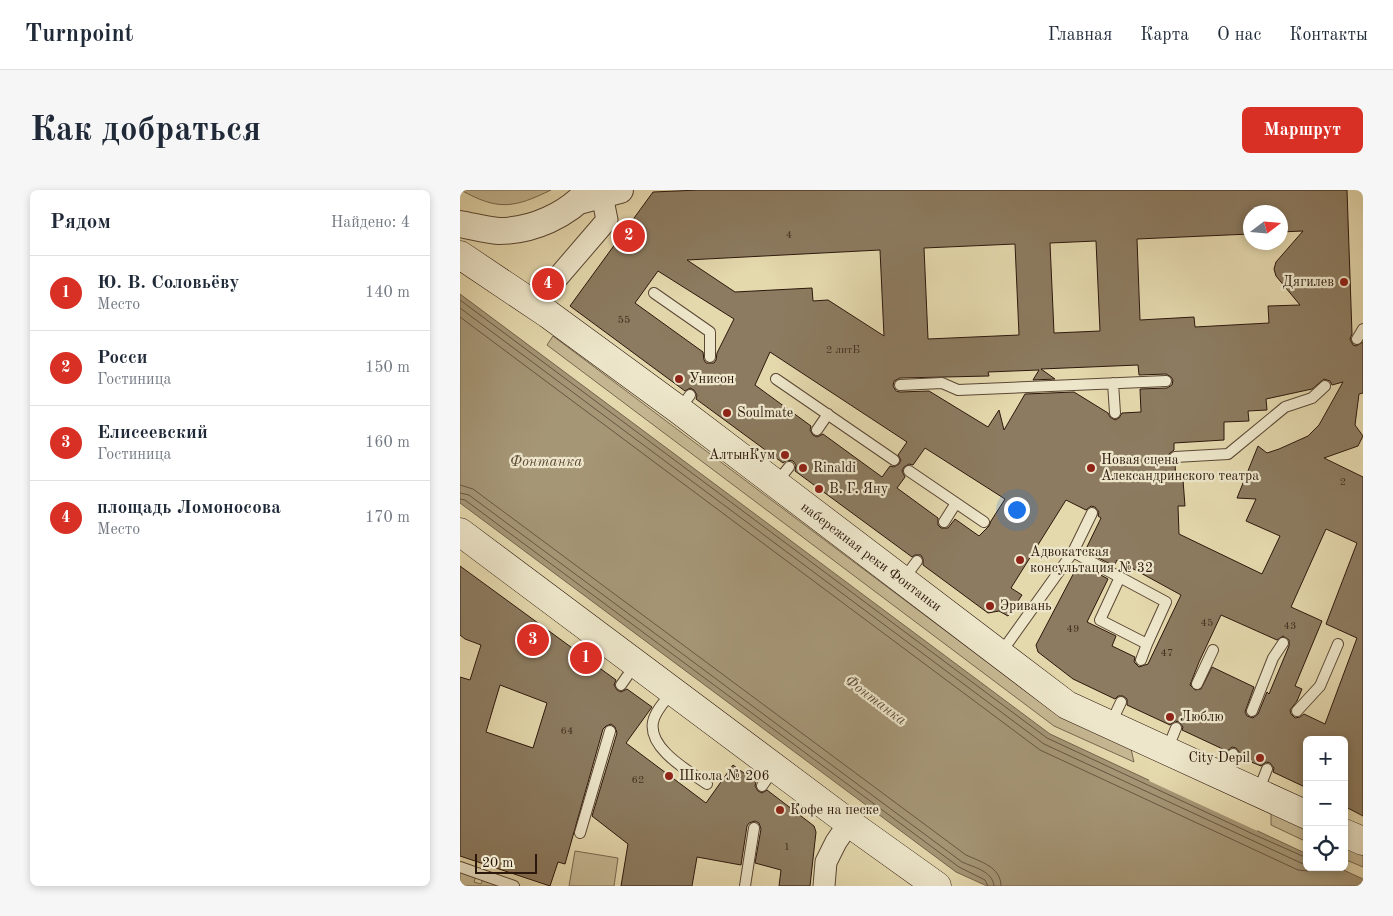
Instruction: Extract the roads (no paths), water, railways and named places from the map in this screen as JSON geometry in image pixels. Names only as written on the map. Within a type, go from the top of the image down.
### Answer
[{"type":"main road","name":"набережная реки Фонтанки","points":[[460,255],[684,403],[782,475],[910,571],[999,654],[1067,705],[1115,714],[1171,739],[1262,781],[1303,813]]},
{"type":"main road","points":[[460,532],[629,674],[672,691],[768,777],[849,823],[937,886]]},
{"type":"street","points":[[460,224],[498,230],[521,228],[546,221],[597,194],[607,220],[534,305]]},
{"type":"street","points":[[824,886],[826,862],[836,842],[849,823]]},
{"type":"lane","points":[[654,293],[710,332],[710,357]]},
{"type":"lane","points":[[1357,339],[1363,329]]},
{"type":"lane","points":[[776,378],[894,460]]},
{"type":"lane","points":[[900,385],[942,383],[958,390],[1166,380]]},
{"type":"lane","points":[[1113,383],[1115,413]]},
{"type":"lane","points":[[1175,457],[1228,454],[1285,407],[1312,398],[1325,386]]},
{"type":"lane","points":[[816,430],[828,414]]},
{"type":"lane","points":[[909,471],[984,522]]},
{"type":"lane","points":[[944,522],[956,504]]},
{"type":"lane","points":[[999,654],[1073,552],[1092,513]]},
{"type":"lane","points":[[1073,552],[1166,602],[1146,644],[1141,660]]},
{"type":"lane","points":[[1120,577],[1100,620],[1146,644]]},
{"type":"lane","points":[[1252,710],[1273,658],[1283,643]]},
{"type":"lane","points":[[1296,711],[1320,686],[1338,644]]},
{"type":"lane","points":[[1197,684],[1213,650]]},
{"type":"lane","points":[[672,691],[653,723],[653,736],[659,747],[707,784]]},
{"type":"lane","points":[[580,833],[610,730]]},
{"type":"lane","points":[[745,886],[754,828]]},
{"type":"lane","points":[[460,867],[514,886]]},
{"type":"water","name":"Фонтанка","points":[[460,294],[1050,734],[1303,852],[1303,871],[1346,871],[1363,879],[1363,886],[987,886],[956,872],[460,503]]},
{"type":"place","name":"Росси","points":[[629,236]]},
{"type":"place","name":"Дягилев","points":[[1344,282]]},
{"type":"place","name":"площадь Ломоносова","points":[[548,284]]},
{"type":"place","name":"Унисон","points":[[679,379]]},
{"type":"place","name":"Soulmate","points":[[727,413]]},
{"type":"place","name":"АлтынКум","points":[[785,455]]},
{"type":"place","name":"Rinaldi","points":[[803,468]]},
{"type":"place","name":"Новая сцена Александринского театра","points":[[1091,468]]},
{"type":"place","name":"В. Г. Яну","points":[[819,489]]},
{"type":"place","name":"Адвокатская консультация № 32","points":[[1020,560]]},
{"type":"place","name":"Эривань","points":[[990,606]]},
{"type":"place","name":"Елисеевский","points":[[533,640]]},
{"type":"place","name":"Ю. В. Соловьёву","points":[[586,658]]},
{"type":"place","name":"Люблю","points":[[1170,717]]},
{"type":"place","name":"City Depil","points":[[1260,758]]},
{"type":"place","name":"Школа № 206","points":[[669,776]]},
{"type":"place","name":"Кофе на песке","points":[[780,810]]}]
